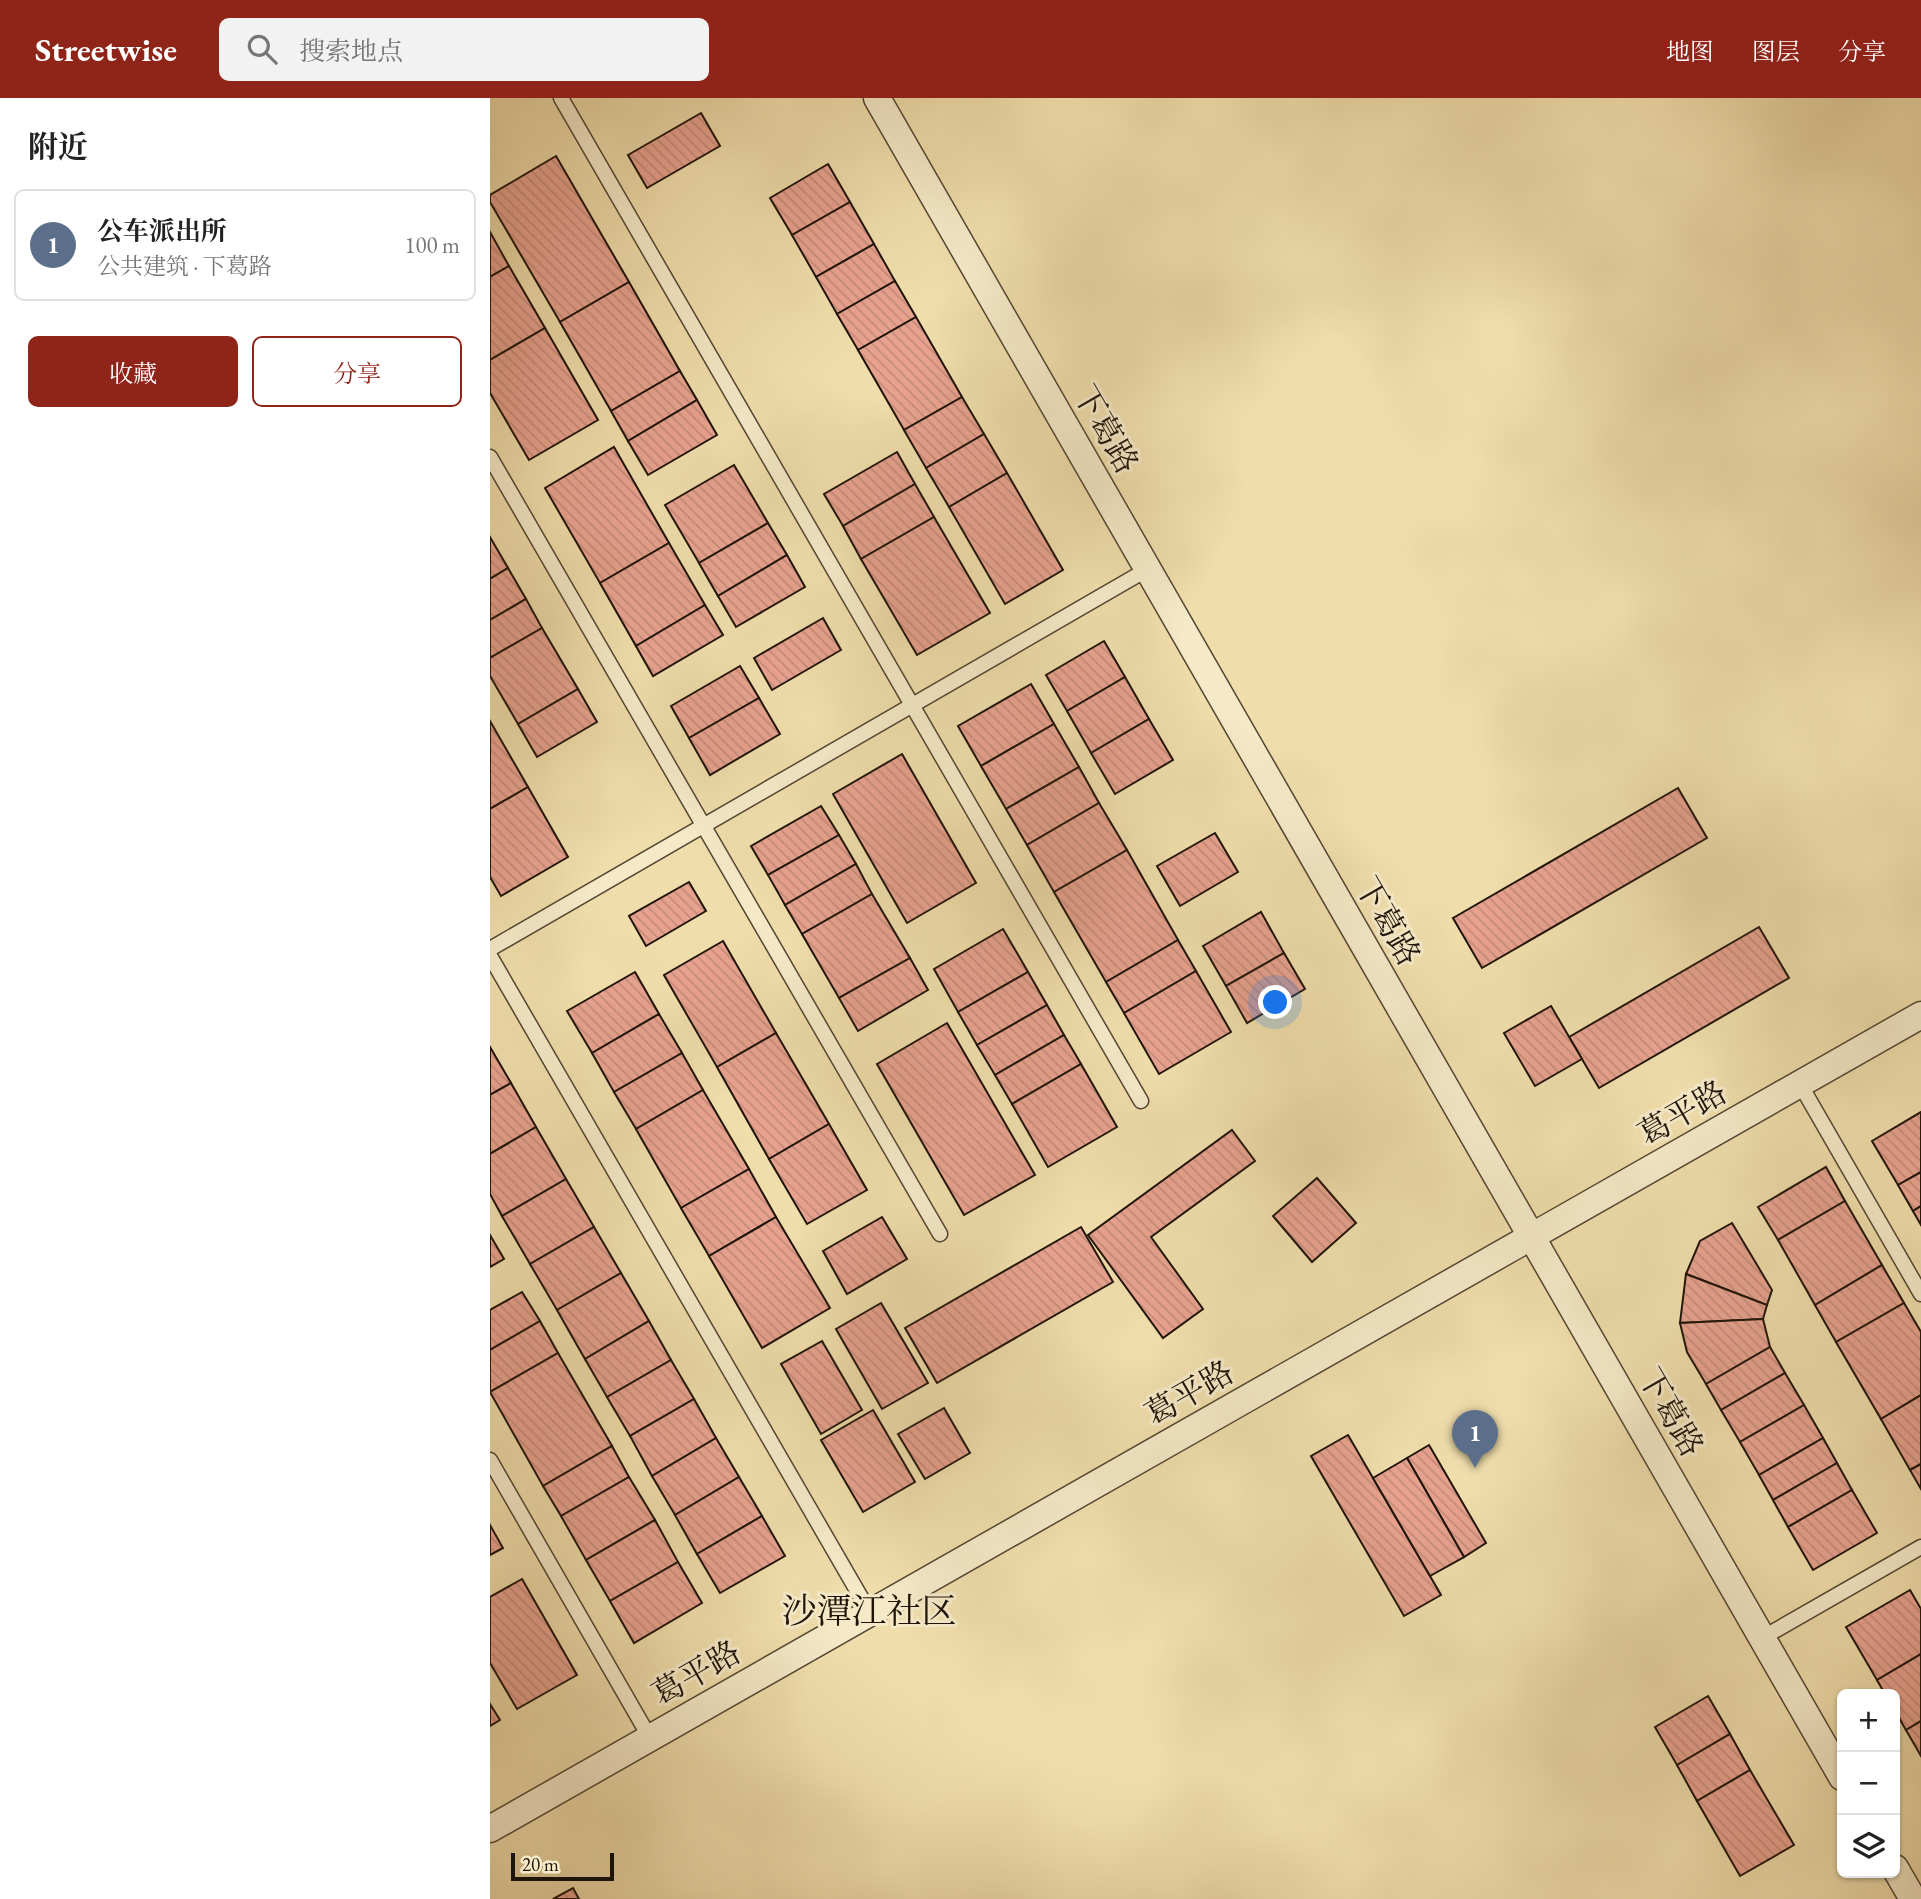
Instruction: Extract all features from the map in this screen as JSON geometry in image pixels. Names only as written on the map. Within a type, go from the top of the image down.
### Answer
[{"type":"street","name":"下葛路","points":[[877,98],[1837,1768]]},
{"type":"street","name":"葛平路","points":[[490,1829],[1921,1015]]},
{"type":"street","points":[[1900,1877],[1913,1899]]},
{"type":"lane","points":[[561,98],[1141,1101]]},
{"type":"lane","points":[[490,457],[940,1234]]},
{"type":"lane","points":[[490,949],[1148,569]]},
{"type":"lane","points":[[490,956],[870,1613]]},
{"type":"lane","points":[[1800,1084],[1921,1294]]},
{"type":"lane","points":[[490,1460],[650,1738]]},
{"type":"lane","points":[[1762,1638],[1921,1547]]},
{"type":"building","points":[[701,113],[720,146],[647,188],[628,155]]},
{"type":"building","points":[[556,156],[629,282],[560,322],[490,202],[490,195]]},
{"type":"building","points":[[828,164],[850,202],[792,235],[770,198]]},
{"type":"building","points":[[850,202],[874,244],[816,277],[792,235]]},
{"type":"building","points":[[490,232],[509,266],[490,277]]},
{"type":"building","points":[[874,244],[895,281],[837,314],[816,277]]},
{"type":"building","points":[[509,266],[545,328],[490,360],[490,277]]},
{"type":"building","points":[[895,281],[916,317],[858,350],[837,314]]},
{"type":"building","points":[[629,282],[680,371],[611,411],[560,322]]},
{"type":"building","points":[[916,317],[962,397],[904,430],[858,350]]},
{"type":"building","points":[[545,328],[598,420],[529,460],[490,393],[490,360]]},
{"type":"building","points":[[680,371],[697,400],[628,441],[611,411]]},
{"type":"building","points":[[962,397],[984,434],[926,468],[904,430]]},
{"type":"building","points":[[697,400],[717,435],[648,475],[628,441]]},
{"type":"building","points":[[984,434],[1007,473],[949,507],[926,468]]},
{"type":"building","points":[[614,447],[669,543],[600,583],[545,488]]},
{"type":"building","points":[[897,452],[915,484],[843,526],[824,494]]},
{"type":"building","points":[[734,465],[768,523],[699,563],[665,505]]},
{"type":"building","points":[[1007,473],[1063,570],[1005,604],[949,507]]},
{"type":"building","points":[[915,484],[934,517],[861,559],[843,526]]},
{"type":"building","points":[[934,517],[990,613],[917,655],[861,559]]},
{"type":"building","points":[[768,523],[787,555],[718,596],[699,563]]},
{"type":"building","points":[[490,537],[508,568],[490,579]]},
{"type":"building","points":[[669,543],[705,605],[636,646],[600,583]]},
{"type":"building","points":[[787,555],[805,587],[736,627],[718,596]]},
{"type":"building","points":[[508,568],[526,599],[490,620],[490,579]]},
{"type":"building","points":[[526,599],[542,628],[490,658],[490,620]]},
{"type":"building","points":[[705,605],[723,635],[653,676],[636,646]]},
{"type":"building","points":[[823,618],[841,650],[772,690],[754,658]]},
{"type":"building","points":[[542,628],[578,689],[518,724],[490,676],[490,658]]},
{"type":"building","points":[[1104,641],[1125,677],[1067,711],[1046,675]]},
{"type":"building","points":[[740,666],[759,698],[689,738],[671,706]]},
{"type":"building","points":[[1125,677],[1149,719],[1091,753],[1067,711]]},
{"type":"building","points":[[1031,684],[1054,724],[981,766],[958,726]]},
{"type":"building","points":[[578,689],[597,722],[537,757],[518,724]]},
{"type":"building","points":[[759,698],[780,734],[710,775],[689,738]]},
{"type":"building","points":[[1149,719],[1173,760],[1115,794],[1091,753]]},
{"type":"building","points":[[490,721],[528,787],[490,809]]},
{"type":"building","points":[[1054,724],[1079,767],[1006,809],[981,766]]},
{"type":"building","points":[[902,754],[976,883],[907,923],[833,794]]},
{"type":"building","points":[[1079,767],[1099,803],[1027,845],[1006,809]]},
{"type":"building","points":[[528,787],[568,857],[501,896],[490,877],[490,809]]},
{"type":"building","points":[[1678,788],[1707,838],[1482,968],[1453,918]]},
{"type":"building","points":[[1099,803],[1127,850],[1054,892],[1027,845]]},
{"type":"building","points":[[821,806],[839,835],[768,875],[751,846]]},
{"type":"building","points":[[1215,833],[1238,872],[1180,906],[1157,866]]},
{"type":"building","points":[[839,835],[856,864],[785,905],[768,875]]},
{"type":"building","points":[[1127,850],[1178,940],[1106,982],[1054,892]]},
{"type":"building","points":[[856,864],[872,894],[802,934],[785,905]]},
{"type":"building","points":[[689,882],[706,911],[646,946],[629,916]]},
{"type":"building","points":[[872,894],[910,958],[839,998],[802,934]]},
{"type":"building","points":[[1261,912],[1284,953],[1226,986],[1203,946]]},
{"type":"building","points":[[1759,927],[1789,978],[1599,1088],[1569,1037]]},
{"type":"building","points":[[1003,929],[1028,972],[958,1012],[934,969]]},
{"type":"building","points":[[1178,940],[1196,971],[1124,1013],[1106,982]]},
{"type":"building","points":[[723,941],[776,1033],[717,1067],[664,975]]},
{"type":"building","points":[[1284,953],[1305,989],[1247,1023],[1226,986]]},
{"type":"building","points":[[910,958],[928,990],[858,1031],[839,998]]},
{"type":"building","points":[[1196,971],[1231,1032],[1159,1074],[1124,1013]]},
{"type":"building","points":[[635,972],[659,1014],[592,1053],[567,1011]]},
{"type":"building","points":[[1028,972],[1047,1005],[977,1045],[958,1012]]},
{"type":"building","points":[[1047,1005],[1064,1035],[995,1075],[977,1045]]},
{"type":"building","points":[[1551,1006],[1582,1059],[1535,1086],[1504,1033]]},
{"type":"building","points":[[659,1014],[682,1053],[614,1092],[592,1053]]},
{"type":"building","points":[[947,1023],[1035,1175],[964,1215],[877,1064]]},
{"type":"building","points":[[776,1033],[829,1124],[769,1159],[717,1067]]},
{"type":"building","points":[[1064,1035],[1081,1064],[1012,1104],[995,1075]]},
{"type":"building","points":[[490,1047],[511,1083],[490,1095]]},
{"type":"building","points":[[682,1053],[703,1090],[636,1129],[614,1092]]},
{"type":"building","points":[[1081,1064],[1117,1127],[1048,1167],[1012,1104]]},
{"type":"building","points":[[511,1083],[536,1127],[490,1154],[490,1095]]},
{"type":"building","points":[[703,1090],[749,1169],[681,1208],[636,1129]]},
{"type":"building","points":[[1921,1112],[1921,1172],[1898,1185],[1872,1141]]},
{"type":"building","points":[[829,1124],[867,1190],[807,1224],[769,1159]]},
{"type":"building","points":[[536,1127],[566,1179],[502,1216],[490,1194],[490,1154]]},
{"type":"building","points":[[1232,1130],[1255,1161],[1151,1237],[1203,1309],[1163,1338],[1088,1235]]},
{"type":"building","points":[[1826,1167],[1845,1201],[1778,1240],[1758,1207]]},
{"type":"building","points":[[749,1169],[776,1217],[709,1256],[681,1208]]},
{"type":"building","points":[[1921,1172],[1921,1206],[1913,1211],[1898,1185]]},
{"type":"building","points":[[1317,1178],[1356,1223],[1312,1262],[1273,1216]]},
{"type":"building","points":[[566,1179],[594,1227],[530,1264],[502,1216]]},
{"type":"building","points":[[1845,1201],[1882,1265],[1815,1305],[1778,1240]]},
{"type":"building","points":[[1921,1206],[1921,1225],[1913,1211]]},
{"type":"building","points":[[776,1217],[830,1308],[762,1348],[709,1256]]},
{"type":"building","points":[[882,1217],[907,1259],[847,1294],[823,1251]]},
{"type":"building","points":[[1732,1223],[1772,1290],[1767,1305],[1686,1274],[1700,1241]]},
{"type":"building","points":[[594,1227],[621,1273],[557,1310],[530,1264]]},
{"type":"building","points":[[1081,1227],[1113,1282],[937,1383],[905,1328]]},
{"type":"building","points":[[490,1235],[504,1259],[490,1267]]},
{"type":"building","points":[[1882,1265],[1904,1303],[1836,1342],[1815,1305]]},
{"type":"building","points":[[621,1273],[649,1321],[585,1359],[557,1310]]},
{"type":"building","points":[[1686,1274],[1767,1305],[1763,1319],[1680,1323]]},
{"type":"building","points":[[522,1292],[540,1321],[490,1350],[490,1310]]},
{"type":"building","points":[[881,1303],[928,1383],[882,1409],[836,1329]]},
{"type":"building","points":[[1904,1303],[1921,1332],[1921,1395],[1881,1419],[1836,1342]]},
{"type":"building","points":[[1763,1319],[1770,1347],[1706,1384],[1687,1352],[1680,1323]]},
{"type":"building","points":[[540,1321],[558,1353],[490,1392],[490,1350]]},
{"type":"building","points":[[649,1321],[671,1360],[607,1397],[585,1359]]},
{"type":"building","points":[[822,1341],[862,1410],[821,1434],[781,1364]]},
{"type":"building","points":[[1770,1347],[1785,1373],[1721,1410],[1706,1384]]},
{"type":"building","points":[[558,1353],[612,1446],[543,1486],[490,1392]]},
{"type":"building","points":[[671,1360],[694,1399],[630,1436],[607,1397]]},
{"type":"building","points":[[1785,1373],[1804,1405],[1740,1442],[1721,1410]]},
{"type":"building","points":[[1921,1395],[1921,1464],[1910,1470],[1881,1419]]},
{"type":"building","points":[[694,1399],[716,1438],[652,1476],[630,1436]]},
{"type":"building","points":[[1804,1405],[1823,1438],[1759,1475],[1740,1442]]},
{"type":"building","points":[[944,1408],[970,1453],[925,1479],[898,1434]]},
{"type":"building","points":[[873,1410],[915,1482],[863,1512],[821,1440]]},
{"type":"building","points":[[1348,1435],[1441,1595],[1404,1616],[1311,1456]]},
{"type":"building","points":[[716,1438],[739,1477],[675,1515],[652,1476]]},
{"type":"building","points":[[1823,1438],[1837,1463],[1773,1500],[1759,1475]]},
{"type":"building","points":[[1429,1445],[1486,1543],[1464,1557],[1407,1458]]},
{"type":"building","points":[[612,1446],[629,1477],[561,1516],[543,1486]]},
{"type":"building","points":[[1407,1458],[1464,1557],[1430,1576],[1373,1478]]},
{"type":"building","points":[[1837,1463],[1852,1490],[1788,1527],[1773,1500]]},
{"type":"building","points":[[1921,1464],[1921,1489],[1910,1470]]},
{"type":"building","points":[[629,1477],[655,1520],[586,1560],[561,1516]]},
{"type":"building","points":[[739,1477],[762,1516],[697,1554],[675,1515]]},
{"type":"building","points":[[1852,1490],[1877,1533],[1813,1570],[1788,1527]]},
{"type":"building","points":[[762,1516],[785,1556],[720,1593],[697,1554]]},
{"type":"building","points":[[655,1520],[678,1562],[610,1601],[586,1560]]},
{"type":"building","points":[[490,1525],[503,1548],[490,1555]]},
{"type":"building","points":[[678,1562],[702,1603],[634,1643],[610,1601]]},
{"type":"building","points":[[522,1579],[577,1675],[517,1709],[490,1663],[490,1597]]},
{"type":"building","points":[[1910,1590],[1921,1609],[1921,1654],[1877,1680],[1846,1627]]},
{"type":"building","points":[[1921,1654],[1921,1721],[1906,1730],[1900,1720],[1900,1689],[1882,1689],[1877,1680]]},
{"type":"building","points":[[1708,1696],[1730,1734],[1677,1765],[1655,1727]]},
{"type":"building","points":[[490,1704],[500,1720],[490,1726]]},
{"type":"building","points":[[1921,1721],[1921,1756],[1906,1730]]},
{"type":"building","points":[[1730,1734],[1750,1770],[1697,1801],[1677,1765]]},
{"type":"building","points":[[1750,1770],[1794,1845],[1740,1876],[1697,1801]]},
{"type":"building","points":[[573,1888],[579,1899],[553,1899]]},
{"type":"place","name":"公车派出所","points":[[1475,1468]]},
{"type":"district","name":"沙潭江社区","points":[[869,1611]]}]
